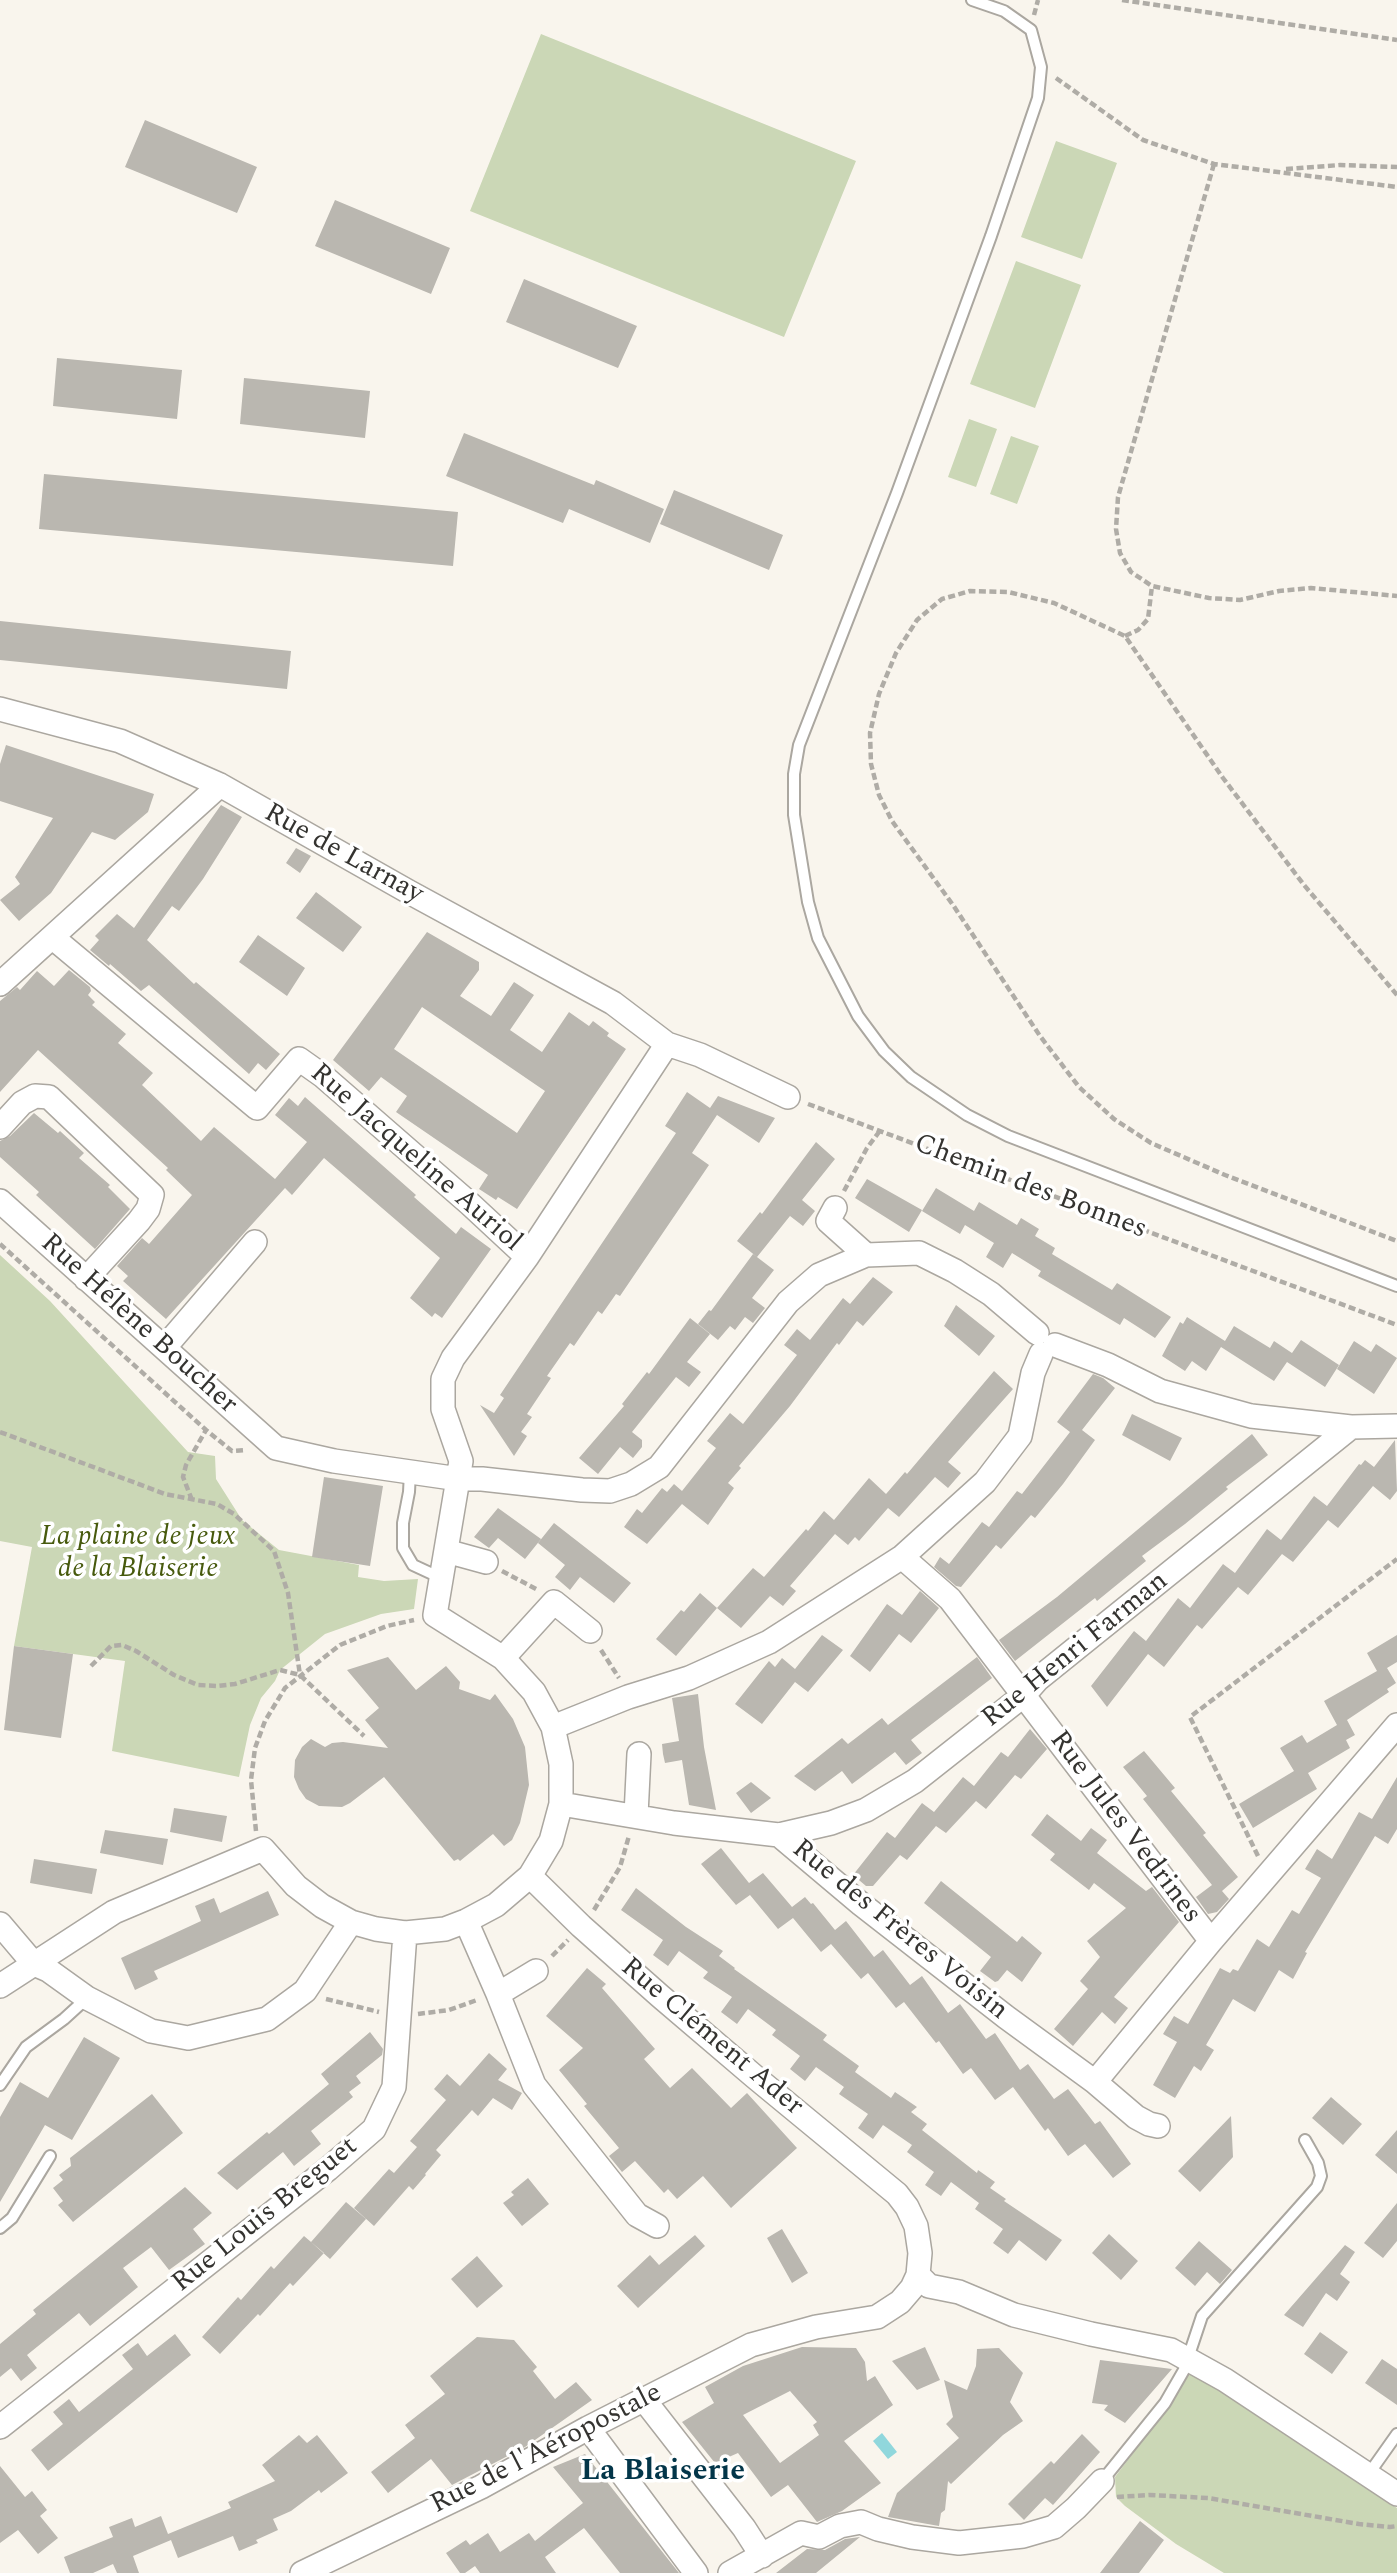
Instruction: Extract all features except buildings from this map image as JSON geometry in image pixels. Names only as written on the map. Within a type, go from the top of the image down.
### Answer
[{"type":"street","name":"Rue de Larnay","points":[[0,709],[120,741],[220,785],[613,1003],[667,1044]]},
{"type":"street","points":[[0,984],[220,785]]},
{"type":"street","name":"Rue Jacqueline Auriol","points":[[52,937],[257,1108],[299,1059],[323,1076],[527,1257]]},
{"type":"street","points":[[0,1986],[114,1912],[263,1849],[296,1886],[322,1906],[351,1922],[376,1930],[405,1933],[445,1929],[466,1921],[496,1905],[530,1876],[551,1841],[561,1804],[561,1764],[553,1727],[534,1692],[503,1658],[435,1615],[461,1461],[443,1409],[443,1379],[453,1358],[527,1257],[667,1044],[700,1055],[788,1097]]},
{"type":"street","points":[[0,1127],[22,1103],[35,1096],[48,1097],[152,1195],[148,1209],[139,1221],[86,1279]]},
{"type":"street","name":"Rue Hélène Boucher","points":[[0,1201],[268,1441]]},
{"type":"street","points":[[835,1208],[828,1221],[866,1255]]},
{"type":"street","points":[[165,1347],[255,1242]]},
{"type":"street","points":[[268,1441],[334,1461],[459,1479],[610,1491],[631,1484],[659,1467],[788,1301],[820,1275],[866,1255],[919,1253],[955,1271],[991,1294],[1044,1344],[1108,1365],[1160,1391],[1251,1416],[1352,1427],[1397,1426]]},
{"type":"street","points":[[553,1727],[689,1678],[769,1642],[902,1557],[985,1482],[1020,1437],[1033,1373],[1044,1344]]},
{"type":"street","name":"Rue Henri Farman","points":[[779,1835],[831,1823],[866,1810],[915,1781],[1352,1427]]},
{"type":"street","points":[[446,1551],[486,1562]]},
{"type":"street","name":"Rue Jules Vedrines","points":[[902,1557],[950,1599],[1210,1941]]},
{"type":"street","points":[[503,1658],[554,1602],[590,1631]]},
{"type":"street","points":[[1094,2082],[1210,1941],[1397,1725]]},
{"type":"street","points":[[636,1815],[639,1754]]},
{"type":"street","name":"Rue des Frères Voisin","points":[[561,1804],[674,1823],[779,1835],[1006,2018],[1094,2082],[1136,2117],[1158,2126]]},
{"type":"street","name":"Rue Clément Ader","points":[[530,1876],[581,1926],[755,2077],[897,2194],[916,2226],[920,2253],[918,2276]]},
{"type":"street","points":[[466,1921],[534,2085],[637,2215],[657,2226]]},
{"type":"street","points":[[0,1924],[34,1964],[48,1970],[87,1998],[151,2031],[188,2038],[267,2020],[304,1991],[351,1922]]},
{"type":"street","name":"Rue Louis Breguet","points":[[0,2427],[328,2169],[374,2129],[394,2087],[405,1933]]},
{"type":"street","points":[[498,1994],[536,1971]]},
{"type":"street","points":[[918,2276],[929,2286],[959,2292],[1014,2315],[1171,2350],[1368,2475],[1392,2487]]},
{"type":"street","name":"Rue de l'Aéropostale","points":[[302,2573],[481,2487],[588,2428],[751,2345],[816,2327],[877,2317],[900,2302],[918,2276]]},
{"type":"street","points":[[645,2401],[744,2528],[762,2556]]},
{"type":"street","points":[[588,2428],[696,2573]]},
{"type":"street","points":[[730,2573],[801,2533],[818,2537],[840,2526],[861,2522],[912,2537],[959,2543],[1023,2536],[1054,2527],[1076,2508],[1109,2489]]},
{"type":"lane","points":[[972,0],[988,3],[1004,11],[1031,30],[1041,67],[1038,98],[897,494],[799,745],[794,774],[794,815],[808,902],[818,939],[858,1016],[884,1051],[911,1077],[967,1115],[1008,1136],[1397,1286]]},
{"type":"lane","points":[[410,1472],[403,1523],[403,1548],[413,1565],[441,1578]]},
{"type":"lane","points":[[0,2085],[26,2047],[87,1998]]},
{"type":"lane","points":[[1109,2489],[1184,2370],[1202,2316],[1317,2188],[1321,2176],[1318,2163],[1305,2140]]},
{"type":"lane","points":[[0,2228],[12,2218],[50,2156]]},
{"type":"lane","points":[[1368,2475],[1397,2434]]},
{"type":"path","points":[[1122,0],[1397,40]]},
{"type":"path","points":[[1041,67],[1143,140],[1214,164],[1397,187]]},
{"type":"path","points":[[1214,164],[1118,497],[1116,529],[1120,553],[1130,572],[1152,586],[1209,598],[1240,600],[1311,587],[1397,596]]},
{"type":"path","points":[[1277,170],[1340,165],[1397,167]]},
{"type":"path","points":[[1125,636],[1138,630],[1148,618],[1152,586]]},
{"type":"path","points":[[1397,995],[1304,885],[1223,778],[1125,636],[1054,603],[1008,592],[970,591],[942,599],[917,620],[896,653],[879,694],[870,733],[871,764],[879,795],[892,821],[953,905],[1040,1036],[1079,1087],[1114,1119],[1151,1143],[1397,1241]]},
{"type":"path","name":"Chemin des Bonnes","points":[[788,1097],[1397,1325]]},
{"type":"path","points":[[835,1208],[867,1148],[879,1132]]},
{"type":"path","points":[[0,1244],[232,1451],[244,1451],[268,1441]]},
{"type":"path","points":[[192,1500],[183,1477],[186,1465],[206,1430]]},
{"type":"path","points":[[0,1432],[165,1494],[217,1504],[234,1514],[274,1552],[288,1593],[300,1675]]},
{"type":"path","points":[[1268,1876],[1190,1717],[1397,1559]]},
{"type":"path","points":[[486,1562],[554,1602]]},
{"type":"path","points":[[263,1849],[258,1839],[253,1813],[251,1780],[255,1748],[265,1721],[285,1688],[340,1645],[387,1626],[435,1615]]},
{"type":"path","points":[[91,1666],[111,1646],[122,1645],[174,1675],[198,1685],[235,1684],[280,1670],[300,1675],[364,1736]]},
{"type":"path","points":[[536,1971],[589,1918],[620,1867],[636,1815]]},
{"type":"path","points":[[1109,2489],[1149,2495],[1208,2498],[1359,2524],[1397,2526]]},
{"type":"green space","points":[[541,34],[856,161],[784,337],[470,211]]},
{"type":"green space","points":[[1056,141],[1117,163],[1082,259],[1021,237]]},
{"type":"green space","points":[[1016,261],[1081,285],[1035,408],[970,384]]},
{"type":"green space","points":[[969,419],[997,429],[976,487],[948,477]]},
{"type":"green space","points":[[1011,436],[1039,446],[1017,504],[990,494]]},
{"type":"green space","name":"La plaine de jeux de la Blaiserie","points":[[0,1255],[50,1301],[188,1452],[215,1456],[216,1479],[242,1520],[279,1550],[359,1565],[358,1577],[384,1581],[418,1579],[414,1609],[381,1614],[325,1634],[280,1670],[261,1698],[250,1725],[239,1777],[112,1751],[125,1661],[14,1646],[32,1547],[0,1541]]},
{"type":"green space","points":[[1191,2369],[1397,2508],[1397,2573],[1224,2573],[1176,2544],[1125,2506],[1116,2497],[1115,2477],[1172,2401]]},
{"type":"water","points":[[882,2433],[897,2452],[888,2459],[873,2441]]},
{"type":"district","name":"La Blaiserie","points":[[663,2473]]}]
